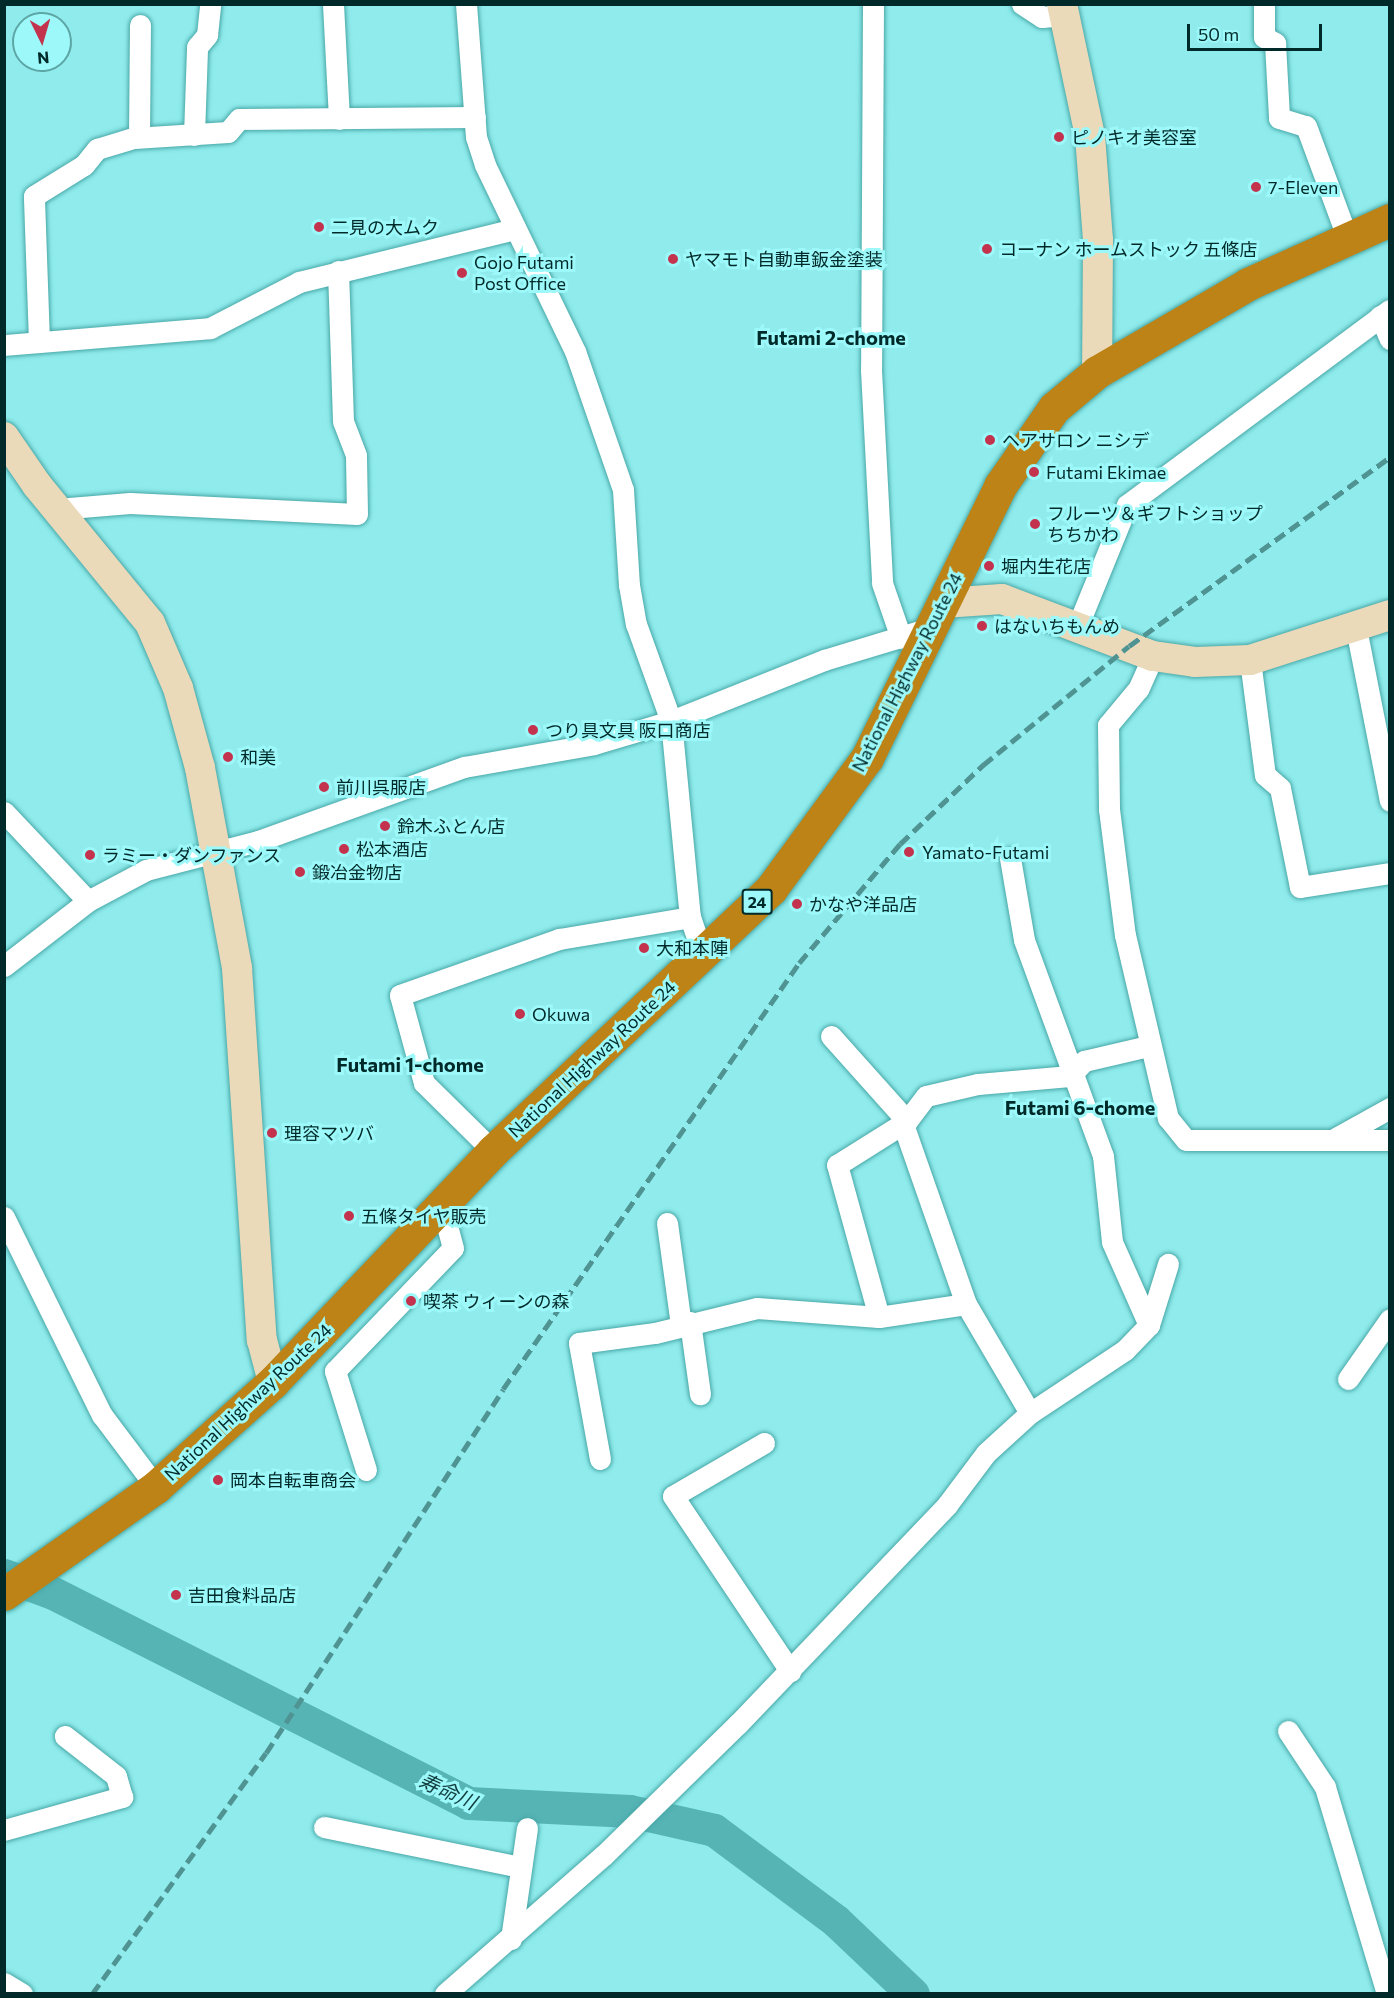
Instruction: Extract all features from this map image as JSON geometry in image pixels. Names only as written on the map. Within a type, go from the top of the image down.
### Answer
[{"type":"highway","name":"National Highway Route 24","points":[[4,1594],[52,1558],[156,1487],[273,1382],[493,1151],[771,889],[867,758],[925,623],[1024,445],[1054,408],[1096,372],[1248,284],[1347,237],[1389,220]]},
{"type":"street","points":[[194,135],[196,47],[207,35],[210,4]]},
{"type":"street","points":[[333,4],[339,118]]},
{"type":"street","points":[[466,4],[475,117],[485,165],[575,351],[606,430],[623,490],[636,624],[671,721],[690,917],[703,955]]},
{"type":"street","points":[[873,4],[871,370],[882,583],[925,623]]},
{"type":"street","points":[[1022,4],[1042,17],[1063,10],[1090,136],[1098,240],[1096,372]]},
{"type":"street","points":[[1264,4],[1264,37],[1275,43],[1279,118],[1306,126],[1347,237]]},
{"type":"street","points":[[139,138],[140,25]]},
{"type":"street","points":[[39,342],[34,196],[84,165],[97,149],[139,138],[228,132],[239,119],[475,117]]},
{"type":"street","points":[[4,345],[210,328],[272,293],[338,271],[514,229]]},
{"type":"street","points":[[57,509],[129,503],[357,514],[356,455],[343,421],[338,271]]},
{"type":"street","points":[[1078,625],[1127,505],[1385,313],[1389,339]]},
{"type":"street","points":[[4,437],[57,509],[150,623],[178,688],[200,768],[212,852],[237,968],[262,1340],[273,1382]]},
{"type":"street","points":[[4,966],[88,901],[146,870],[367,805],[464,767],[594,744],[671,721],[824,660],[925,623],[1002,599],[1078,625],[1154,656],[1195,662],[1250,660],[1356,628],[1389,615]]},
{"type":"street","points":[[1356,628],[1389,801]]},
{"type":"street","points":[[1154,656],[1138,689],[1108,725],[1109,809],[1125,935],[1148,1046],[1168,1119],[1186,1140],[1389,1140]]},
{"type":"street","points":[[1250,660],[1265,775],[1280,788],[1299,887],[1389,873]]},
{"type":"street","points":[[4,812],[88,901]]},
{"type":"street","points":[[1010,858],[1024,940],[1070,1076],[1103,1156],[1112,1242],[1149,1325]]},
{"type":"street","points":[[493,1151],[424,1083],[400,995],[559,939],[690,917]]},
{"type":"street","points":[[831,1036],[905,1122],[966,1304],[1030,1413]]},
{"type":"street","points":[[879,1317],[837,1165],[905,1122],[926,1096],[978,1084],[1070,1076],[1084,1061],[1148,1046]]},
{"type":"street","points":[[1333,1140],[1389,1108]]},
{"type":"street","points":[[366,1470],[335,1371],[453,1248],[442,1207]]},
{"type":"street","points":[[4,1217],[102,1415],[156,1487]]},
{"type":"street","points":[[667,1223],[700,1394]]},
{"type":"street","points":[[445,1994],[511,1939],[790,1671],[947,1505],[986,1453],[1030,1413],[1125,1350],[1149,1325],[1168,1264]]},
{"type":"street","points":[[600,1459],[579,1343],[757,1308],[879,1317],[966,1304]]},
{"type":"street","points":[[1348,1379],[1389,1319]]},
{"type":"street","points":[[764,1443],[673,1496],[790,1671]]},
{"type":"street","points":[[1288,1731],[1325,1787],[1387,1994]]},
{"type":"street","points":[[4,1830],[122,1797],[116,1776],[65,1736]]},
{"type":"street","points":[[324,1827],[521,1867]]},
{"type":"street","points":[[511,1939],[527,1828]]},
{"type":"street","points":[[4,1983],[22,1994]]},
{"type":"waterway","name":"寿命川","points":[[4,1575],[53,1593],[468,1803],[630,1811],[714,1830],[836,1921],[913,1994]]},
{"type":"railway","points":[[92,1994],[266,1753],[503,1389],[799,963],[900,844],[983,765],[1129,646],[1390,457]]},
{"type":"place","name":"ピノキオ美容室","points":[[1059,137]]},
{"type":"place","name":"7-Eleven","points":[[1256,187]]},
{"type":"place","name":"二見の大ムク","points":[[319,227]]},
{"type":"place","name":"コーナン ホームストック 五條店","points":[[987,249]]},
{"type":"place","name":"ヤマモト自動車鈑金塗装","points":[[673,259]]},
{"type":"place","name":"Gojo Futami Post Office","points":[[462,273]]},
{"type":"place","name":"ヘアサロン ニシデ","points":[[990,440]]},
{"type":"place","name":"Futami Ekimae","points":[[1034,472]]},
{"type":"place","name":"フルーツ＆ギフトショップ ちちかわ","points":[[1035,524]]},
{"type":"place","name":"堀内生花店","points":[[989,566]]},
{"type":"place","name":"はないちもんめ","points":[[982,626]]},
{"type":"place","name":"つり具文具 阪口商店","points":[[533,730]]},
{"type":"place","name":"和美","points":[[228,757]]},
{"type":"place","name":"前川呉服店","points":[[324,787]]},
{"type":"place","name":"鈴木ふとん店","points":[[385,826]]},
{"type":"place","name":"松本酒店","points":[[344,849]]},
{"type":"place","name":"Yamato-Futami","points":[[909,852]]},
{"type":"place","name":"ラミー・ダンファンス","points":[[90,855]]},
{"type":"place","name":"鍛冶金物店","points":[[300,872]]},
{"type":"place","name":"かなや洋品店","points":[[797,904]]},
{"type":"place","name":"大和本陣","points":[[644,948]]},
{"type":"place","name":"Okuwa","points":[[520,1014]]},
{"type":"place","name":"理容マツバ","points":[[272,1133]]},
{"type":"place","name":"五條タイヤ販売","points":[[349,1216]]},
{"type":"place","name":"喫茶 ウィーンの森","points":[[411,1301]]},
{"type":"place","name":"岡本自転車商会","points":[[218,1480]]},
{"type":"place","name":"吉田食料品店","points":[[176,1595]]},
{"type":"district","name":"Futami 2-chome","points":[[831,337]]},
{"type":"district","name":"Futami 1-chome","points":[[410,1064]]},
{"type":"district","name":"Futami 6-chome","points":[[1080,1107]]}]
